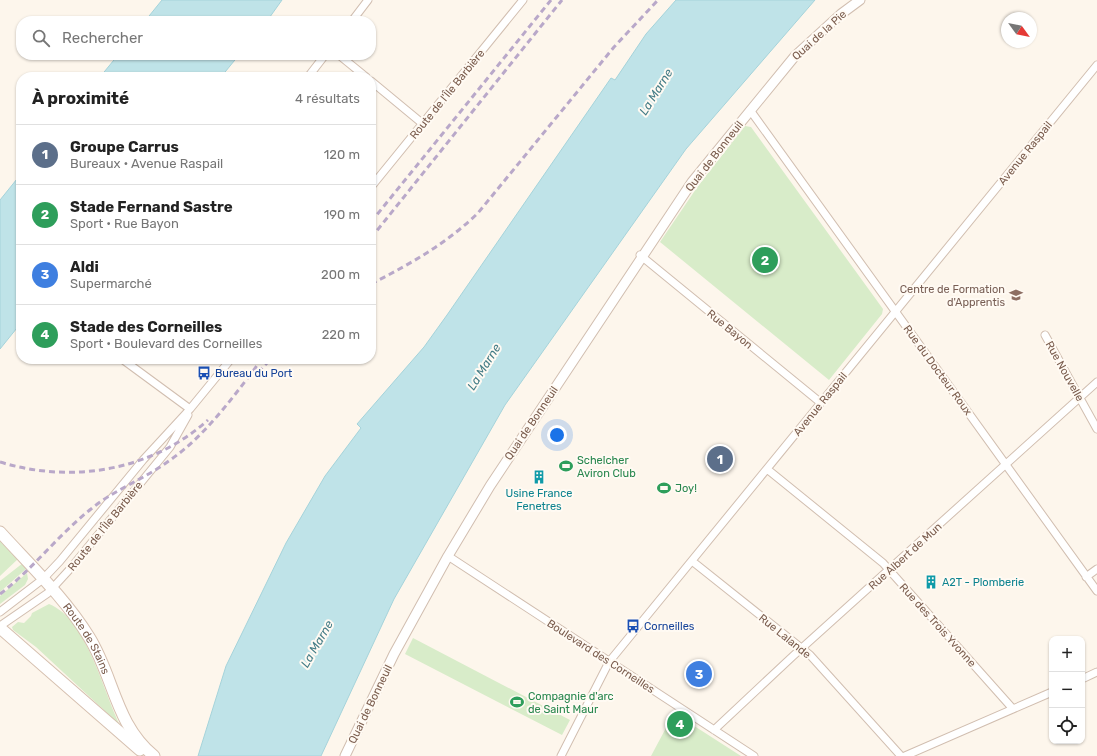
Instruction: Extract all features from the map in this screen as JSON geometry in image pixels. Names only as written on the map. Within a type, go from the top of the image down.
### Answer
[{"type":"main road","name":"Route de Stains","points":[[0,532],[52,589],[93,644],[128,728],[154,756]]},
{"type":"main road","points":[[0,627],[147,756]]},
{"type":"main road","points":[[0,640],[23,648]]},
{"type":"street","points":[[356,16],[368,0]]},
{"type":"street","name":"Route de l'Île Barbière","points":[[376,181],[523,0]]},
{"type":"street","name":"Quai de la Pie","points":[[750,110],[807,44],[860,0]]},
{"type":"street","points":[[312,72],[321,60]]},
{"type":"street","points":[[345,60],[360,72]]},
{"type":"street","name":"Avenue Raspail","points":[[561,756],[609,662],[1097,65]]},
{"type":"street","points":[[376,85],[423,124]]},
{"type":"street","name":"Quai de Bonneuil","points":[[345,756],[391,660],[448,556],[518,442],[641,256],[692,182],[750,110]]},
{"type":"street","name":"Rue du Docteur Roux","points":[[750,110],[1097,592]]},
{"type":"street","name":"Rue Bayon","points":[[641,256],[821,403]]},
{"type":"street","name":"Rue Nouvelle","points":[[1045,335],[1097,429]]},
{"type":"street","points":[[129,364],[190,409]]},
{"type":"street","name":"Route de l'Île Barbière","points":[[0,612],[43,579],[63,558],[161,438],[190,409],[227,364]]},
{"type":"street","name":"Rue Albert de Mun","points":[[714,730],[801,649],[1097,382]]},
{"type":"street","name":"Route de l'Île Barbière","points":[[0,627],[52,589],[170,447],[190,409]]},
{"type":"street","name":"Rue des Trois Yvonne","points":[[767,468],[883,563],[1013,709]]},
{"type":"street","name":"Boulevard des Corneilles","points":[[448,556],[754,756]]},
{"type":"street","name":"Rue Lalande","points":[[692,561],[810,655],[900,756]]},
{"type":"street","points":[[1086,577],[1097,569]]},
{"type":"street","points":[[1085,678],[1097,672]]},
{"type":"street","points":[[905,756],[1049,693]]},
{"type":"green space","points":[[745,126],[751,127],[883,309],[882,314],[829,380],[660,242],[698,186]]},
{"type":"green space","points":[[0,536],[19,558],[0,576]]},
{"type":"green space","points":[[23,563],[27,568],[0,592],[0,581]]},
{"type":"green space","points":[[27,573],[28,579],[25,585],[0,604],[0,596]]},
{"type":"green space","points":[[49,604],[62,612],[74,624],[84,640],[120,725],[36,647],[13,630],[12,627],[18,622],[24,623],[32,613]]},
{"type":"green space","name":"Compagnie d'arc de Saint Maur","points":[[413,638],[570,720],[562,735],[405,654]]},
{"type":"green space","points":[[674,713],[741,756],[651,756]]},
{"type":"water","points":[[162,0],[282,0],[271,16],[149,16]]},
{"type":"water","name":"La Marne","points":[[676,0],[815,0],[686,149],[505,405],[394,599],[321,756],[198,756],[226,666],[286,543],[325,476],[361,428],[357,424],[424,347],[611,78],[615,80],[646,34]]},
{"type":"water","points":[[114,60],[235,60],[225,72],[104,72]]},
{"type":"water","points":[[16,180],[16,329],[0,349],[0,200]]},
{"type":"railway","points":[[376,216],[551,0]]},
{"type":"railway","points":[[376,232],[562,0]]},
{"type":"railway","points":[[376,281],[427,253],[466,224],[478,213],[614,47],[658,0]]},
{"type":"railway","points":[[0,594],[24,574],[91,509],[109,496],[166,463],[194,441],[218,415],[258,364]]},
{"type":"railway","points":[[258,372],[266,364]]},
{"type":"railway","points":[[0,462],[27,469],[55,472],[82,472],[110,468],[136,462],[162,451],[186,437],[208,420]]},
{"type":"place","name":"Stade Fernand Sastre","points":[[765,260]]},
{"type":"place","name":"Centre de Formation d'Apprentis","points":[[1016,295]]},
{"type":"place","name":"Bureau du Port","points":[[204,373]]},
{"type":"place","name":"Groupe Carrus","points":[[720,459]]},
{"type":"place","name":"Schelcher Aviron Club","points":[[566,466]]},
{"type":"place","name":"Usine France Fenetres","points":[[539,477]]},
{"type":"place","name":"Joy!","points":[[664,488]]},
{"type":"place","name":"A2T - Plomberie","points":[[931,582]]},
{"type":"place","name":"Corneilles","points":[[633,626]]},
{"type":"place","name":"Aldi","points":[[699,674]]},
{"type":"place","name":"Compagnie d'arc de Saint Maur","points":[[517,702]]},
{"type":"place","name":"Stade des Corneilles","points":[[680,724]]}]
